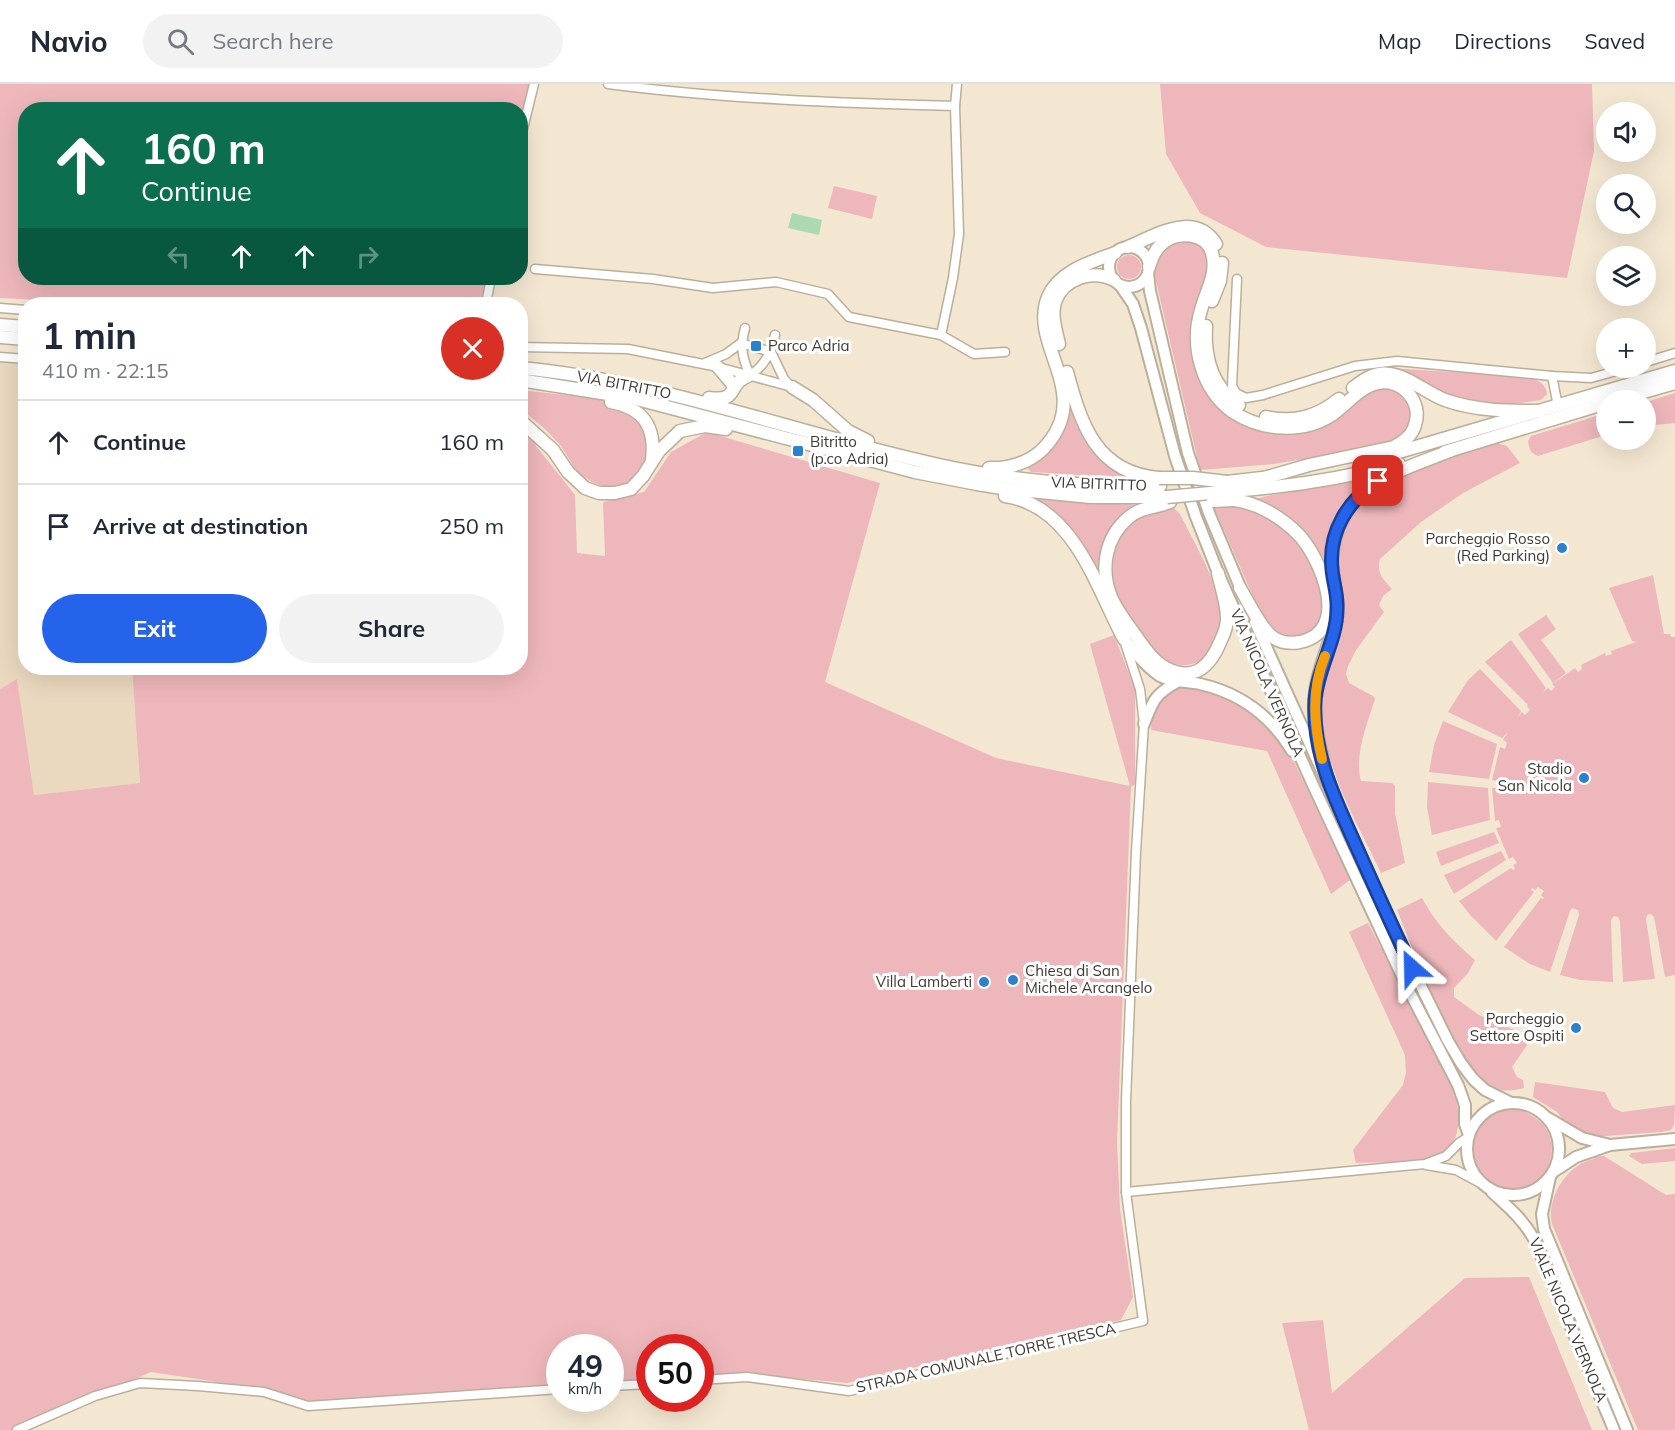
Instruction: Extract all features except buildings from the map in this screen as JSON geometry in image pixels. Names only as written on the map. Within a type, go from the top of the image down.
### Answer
[{"type":"highway","points":[[1128,247],[1169,229],[1182,227],[1193,227],[1204,231],[1212,238],[1218,248],[1222,269],[1206,323],[1204,342],[1207,358],[1217,383],[1231,400],[1256,414],[1280,419],[1306,417],[1329,407],[1368,378],[1378,374],[1390,374],[1431,394],[1464,405],[1496,410],[1541,411]]},
{"type":"highway","points":[[1149,270],[1154,253],[1162,243],[1174,237],[1186,235],[1198,237],[1212,251],[1213,276],[1199,319],[1196,343],[1205,378],[1213,392],[1225,406],[1238,415],[1254,422],[1277,427],[1310,425],[1331,415],[1366,388],[1388,382],[1399,386],[1414,400],[1417,411],[1412,433],[1394,447],[1310,465],[1264,478]]},
{"type":"highway","points":[[792,387],[813,400],[856,436],[884,447],[923,456],[940,466],[960,463],[992,468],[1014,466],[1040,453],[1050,442],[1060,424],[1064,405],[1063,388],[1047,330],[1045,307],[1048,296],[1063,277],[1115,253]]},
{"type":"highway","points":[[1117,283],[1104,275],[1097,274],[1088,275],[1068,285],[1056,301],[1053,314],[1055,328],[1078,411],[1094,443],[1105,456],[1119,466],[1159,482]]},
{"type":"highway","points":[[0,325],[18,326]]},
{"type":"highway","points":[[0,337],[18,338]]},
{"type":"highway","points":[[718,367],[734,386]]},
{"type":"highway","name":"VIA BITRITTO","points":[[528,369],[613,382],[683,397],[940,466],[1041,481],[1091,485],[1159,482],[1231,491],[1264,478],[1326,469],[1408,450],[1675,371]]},
{"type":"highway","points":[[613,382],[657,385],[717,399],[728,398],[740,379],[750,375]]},
{"type":"highway","name":"VIA BITRITTO","points":[[528,381],[633,398],[915,472],[1008,489],[1091,497],[1171,499],[1320,482],[1452,450],[1596,406]]},
{"type":"highway","points":[[1649,390],[1675,382]]},
{"type":"highway","points":[[528,388],[608,401],[635,410],[650,428],[653,439],[651,464]]},
{"type":"highway","points":[[528,427],[553,450],[568,472],[585,488],[599,493],[615,493],[631,489],[644,476],[659,451],[680,431],[694,427],[715,426],[746,435],[762,431]]},
{"type":"highway","points":[[1328,782],[1315,729],[1315,702],[1317,680],[1330,643],[1337,610],[1331,561],[1333,543],[1340,520],[1353,501],[1378,481],[1452,450]]},
{"type":"highway","points":[[863,459],[880,471],[923,482],[1014,497],[1048,516],[1078,548],[1124,639]]},
{"type":"highway","points":[[1231,491],[1270,512],[1300,536],[1312,553],[1326,586],[1329,607],[1326,622],[1318,633],[1306,640],[1293,643],[1281,642],[1271,636],[1264,627],[1240,588]]},
{"type":"highway","points":[[1171,499],[1129,517],[1116,530],[1107,549],[1105,564],[1111,598],[1146,650],[1164,667],[1179,673],[1192,673],[1206,665],[1215,655],[1227,619],[1218,573]]},
{"type":"main road","points":[[1128,247],[1140,250],[1148,260],[1149,270],[1140,284],[1134,287],[1117,283],[1109,269],[1115,253],[1128,247]]},
{"type":"main road","name":"VIA NICOLA VERNOLA","points":[[1149,270],[1150,291],[1188,453],[1209,513],[1240,588],[1429,1004],[1461,1063],[1473,1079],[1485,1090],[1511,1103]]},
{"type":"main road","name":"VIA NICOLA VERNOLA","points":[[1117,283],[1133,304],[1175,456],[1218,573],[1383,936],[1462,1095],[1468,1137]]},
{"type":"main road","points":[[1124,639],[1137,655],[1159,675],[1177,682],[1202,684],[1236,696],[1262,713],[1287,743],[1312,783]]},
{"type":"main road","points":[[1144,724],[1160,692],[1177,682]]},
{"type":"main road","points":[[1610,1145],[1572,1134],[1525,1104],[1511,1103],[1500,1104],[1480,1116],[1468,1137],[1466,1151],[1468,1163],[1474,1175],[1486,1187],[1502,1194],[1515,1196],[1528,1193],[1540,1186],[1576,1157],[1610,1145],[1675,1139]]},
{"type":"main road","points":[[1545,1116],[1556,1133],[1558,1143],[1557,1163],[1551,1175]]},
{"type":"main road","name":"VIALE NICOLA VERNOLA","points":[[1551,1175],[1542,1214],[1544,1229],[1627,1430]]},
{"type":"main road","name":"VIALE NICOLA VERNOLA","points":[[1486,1187],[1517,1213],[1534,1239],[1614,1430]]},
{"type":"street","points":[[528,108],[534,84]]},
{"type":"street","points":[[608,84],[674,93],[752,99],[955,106]]},
{"type":"street","points":[[941,335],[953,278],[959,234],[955,106],[957,84]]},
{"type":"street","points":[[535,269],[653,279],[713,288],[776,282],[828,294],[849,317],[941,335],[974,354],[1005,352]]},
{"type":"street","points":[[1237,279],[1232,386],[1236,393],[1246,398],[1263,395],[1355,366],[1397,361],[1552,376],[1596,376]]},
{"type":"street","points":[[0,308],[18,309]]},
{"type":"street","points":[[745,328],[741,343],[744,362],[750,375]]},
{"type":"street","points":[[750,375],[757,371],[771,352],[775,335]]},
{"type":"street","points":[[741,343],[771,352],[784,379],[792,387]]},
{"type":"street","points":[[703,364],[726,354],[741,343]]},
{"type":"street","points":[[528,347],[628,349],[718,367],[792,387]]},
{"type":"street","points":[[1656,359],[1675,353]]},
{"type":"street","points":[[0,357],[18,358]]},
{"type":"street","points":[[1552,376],[1558,406]]},
{"type":"street","points":[[1124,639],[1140,689],[1144,724],[1136,852],[1126,1101],[1126,1192],[1425,1164],[1446,1156],[1468,1137]]},
{"type":"street","points":[[1425,1164],[1456,1170],[1486,1187]]},
{"type":"street","name":"STRADA COMUNALE TORRE TRESCA","points":[[714,1379],[747,1377],[849,1391],[1143,1321],[1126,1192]]},
{"type":"street","points":[[17,1430],[95,1396],[140,1383],[264,1392],[308,1406],[546,1390]]},
{"type":"shaded area","points":[[0,84],[530,84],[526,102],[18,102],[18,285],[484,285],[482,297],[0,298]]},
{"type":"shaded area","points":[[1160,84],[1592,84],[1594,151],[1567,278],[1266,247],[1200,213],[1166,154]]},
{"type":"shaded area","points":[[834,186],[877,196],[872,219],[828,208]]},
{"type":"shaded area","points":[[792,213],[822,220],[819,235],[788,228]]},
{"type":"shaded area","points":[[1179,241],[1198,244],[1209,258],[1197,364],[1259,428],[1380,386],[1401,391],[1413,409],[1407,435],[1382,446],[1274,464],[1200,470],[1155,277],[1160,254]]},
{"type":"shaded area","points":[[1129,255],[1137,259],[1141,267],[1137,275],[1129,279],[1121,275],[1117,267],[1121,259]]},
{"type":"shaded area","points":[[0,357],[18,358],[18,675],[132,675],[140,783],[33,795],[17,680],[0,689]]},
{"type":"shaded area","points":[[1390,368],[1528,377],[1543,385],[1547,394],[1541,400],[1500,406],[1462,402]]},
{"type":"shaded area","points":[[1066,385],[1080,427],[1133,476],[1127,478],[1031,472],[1028,469],[1028,465],[1049,450]]},
{"type":"shaded area","points":[[528,391],[600,399],[625,405],[644,418],[652,464],[629,483],[607,488],[577,472],[561,446],[528,415]]},
{"type":"shaded area","points":[[1675,393],[1675,423],[1656,425],[1656,399]]},
{"type":"shaded area","points":[[1596,416],[1596,438],[1538,456],[1530,450],[1528,441],[1531,436]]},
{"type":"shaded area","points":[[528,431],[533,434],[536,446],[575,495],[577,553],[605,556],[603,502],[644,492],[671,452],[707,432],[880,483],[825,682],[996,758],[1130,786],[1090,644],[1114,635],[1135,689],[1135,784],[1131,787],[1117,1142],[1120,1209],[1133,1297],[1121,1320],[847,1383],[736,1373],[714,1375],[714,1334],[636,1334],[636,1381],[624,1383],[624,1334],[546,1334],[546,1389],[328,1404],[211,1381],[151,1372],[18,1430],[0,1430],[0,689],[17,679],[34,795],[140,783],[132,675],[528,675]]},
{"type":"shaded area","points":[[1494,442],[1507,446],[1520,463],[1463,493],[1421,522],[1380,559],[1380,572],[1392,589],[1383,596],[1379,605],[1384,612],[1356,650],[1348,666],[1346,674],[1349,683],[1375,699],[1360,750],[1361,781],[1392,783],[1395,786],[1395,813],[1405,863],[1381,873],[1341,789],[1325,736],[1321,733],[1323,677],[1336,576],[1338,533],[1366,489],[1429,463]]},
{"type":"shaded area","points":[[1371,479],[1351,498],[1339,515],[1331,535],[1326,561],[1316,549],[1254,499],[1272,495]]},
{"type":"shaded area","points":[[1034,499],[1142,505],[1126,515],[1100,572],[1097,573],[1066,527]]},
{"type":"shaded area","points":[[1240,501],[1266,514],[1306,547],[1328,610],[1311,633],[1294,636],[1282,635],[1272,629],[1261,615],[1214,507]]},
{"type":"shaded area","points":[[1174,508],[1180,514],[1213,580],[1221,607],[1220,623],[1211,655],[1185,665],[1174,664],[1164,659],[1147,643],[1120,602],[1109,577],[1112,554],[1127,527],[1143,515]]},
{"type":"shaded area","name":"Stadio San Nicola","points":[[1653,575],[1664,634],[1675,637],[1675,975],[1665,977],[1654,917],[1651,914],[1647,915],[1646,919],[1655,979],[1623,982],[1620,921],[1614,916],[1611,920],[1613,982],[1580,980],[1560,975],[1579,915],[1578,910],[1572,908],[1570,911],[1550,972],[1530,964],[1504,947],[1541,898],[1544,898],[1541,895],[1544,891],[1538,887],[1535,890],[1532,888],[1534,892],[1496,941],[1459,901],[1511,868],[1513,870],[1515,868],[1513,865],[1517,863],[1513,857],[1509,859],[1496,828],[1501,827],[1499,820],[1495,821],[1492,788],[1496,788],[1497,781],[1492,780],[1500,747],[1505,749],[1507,743],[1503,740],[1508,732],[1502,738],[1448,712],[1468,680],[1480,669],[1521,711],[1518,717],[1522,712],[1525,715],[1530,710],[1528,705],[1485,662],[1511,640],[1546,688],[1543,692],[1548,688],[1551,691],[1555,687],[1552,684],[1575,668],[1578,672],[1582,669],[1581,665],[1605,653],[1606,656],[1612,654],[1611,651],[1636,642],[1632,641],[1609,588]]},
{"type":"shaded area","points":[[1546,615],[1556,629],[1541,640],[1566,673],[1553,683],[1518,634]]},
{"type":"shaded area","points":[[1183,687],[1219,692],[1265,721],[1289,751],[1350,880],[1331,894],[1267,751],[1151,730],[1158,702],[1168,693]]},
{"type":"shaded area","points":[[1443,721],[1497,744],[1489,779],[1429,772],[1434,745]]},
{"type":"shaded area","points":[[1428,782],[1488,788],[1490,820],[1432,835],[1427,807]]},
{"type":"shaded area","points":[[1494,832],[1499,843],[1441,866],[1436,852]]},
{"type":"shaded area","points":[[1501,851],[1506,860],[1454,894],[1444,875]]},
{"type":"shaded area","points":[[1422,898],[1446,932],[1475,960],[1468,973],[1454,988],[1454,997],[1479,1015],[1531,1037],[1512,1067],[1517,1077],[1523,1080],[1524,1088],[1499,1090],[1481,1079],[1452,1036],[1425,980],[1397,910]]},
{"type":"shaded area","points":[[1368,923],[1455,1093],[1458,1119],[1455,1137],[1447,1150],[1417,1161],[1356,1163],[1353,1150],[1403,1085],[1406,1073],[1405,1055],[1349,932]]},
{"type":"shaded area","points":[[1535,1082],[1605,1092],[1613,1108],[1622,1112],[1675,1105],[1674,1125],[1671,1130],[1661,1132],[1591,1137],[1566,1124],[1557,1112],[1533,1097]]},
{"type":"shaded area","points":[[1516,1108],[1536,1118],[1543,1125],[1551,1141],[1552,1151],[1546,1173],[1539,1181],[1524,1188],[1506,1190],[1491,1183],[1480,1171],[1474,1156],[1473,1139],[1479,1124],[1493,1113]]},
{"type":"shaded area","points":[[1675,1148],[1675,1161],[1642,1164],[1629,1156],[1631,1153]]},
{"type":"shaded area","points":[[1604,1156],[1666,1195],[1675,1194],[1675,1430],[1638,1430],[1552,1224],[1552,1204],[1567,1175],[1584,1162],[1594,1157]]},
{"type":"shaded area","points":[[1529,1277],[1592,1430],[1309,1430],[1282,1323],[1323,1320],[1332,1393],[1465,1278]]},
{"type":"slow traffic","points":[[1322,759],[1315,729],[1315,702],[1317,680],[1325,656]]},
{"type":"place","name":"Parco Adria","points":[[756,346]]},
{"type":"place","name":"Bitritto (p.co Adria)","points":[[798,451]]},
{"type":"place","name":"Parcheggio Rosso (Red Parking)","points":[[1562,548]]},
{"type":"place","name":"Stadio San Nicola","points":[[1584,778]]},
{"type":"place","name":"Chiesa di San Michele Arcangelo","points":[[1013,980]]},
{"type":"place","name":"Villa Lamberti","points":[[984,982]]},
{"type":"place","name":"Parcheggio Settore Ospiti","points":[[1576,1028]]},
{"type":"route","points":[[1378,481],[1353,501],[1340,520],[1333,543],[1331,561],[1337,610],[1330,643],[1317,680],[1315,729],[1328,782],[1412,968]]}]
